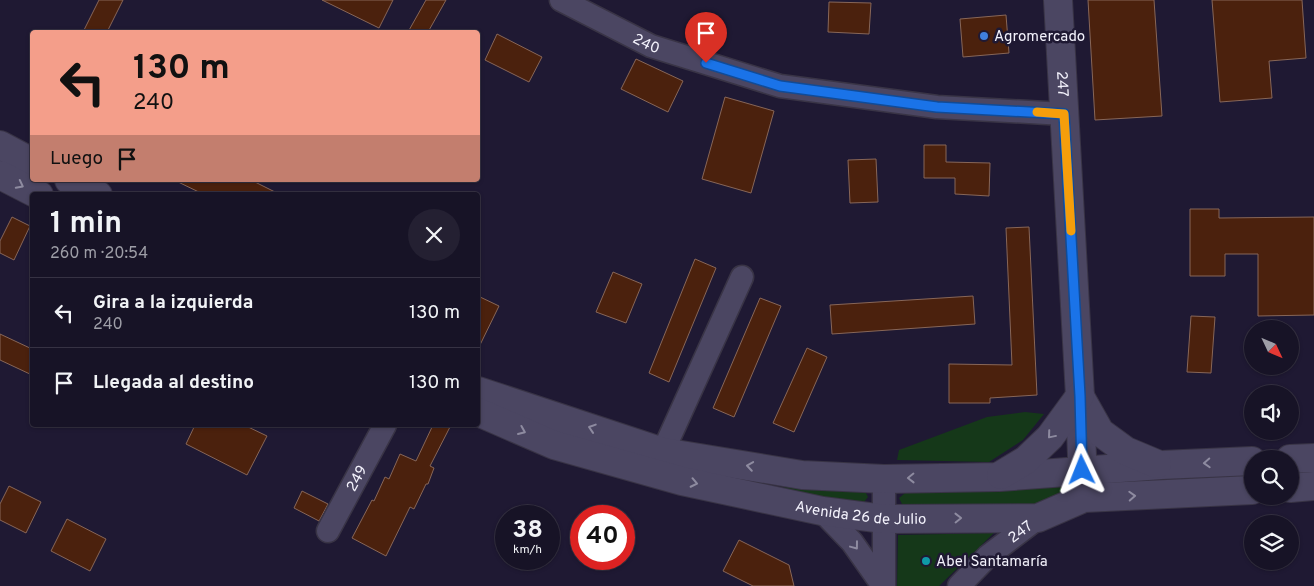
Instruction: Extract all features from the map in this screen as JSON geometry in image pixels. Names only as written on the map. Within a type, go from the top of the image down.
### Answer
[{"type":"street","name":"240","points":[[561,0],[651,46],[780,86],[937,107],[1064,114]]},
{"type":"street","name":"247","points":[[1058,0],[1084,498]]},
{"type":"street","points":[[0,145],[30,161]]},
{"type":"street","points":[[0,175],[33,192]]},
{"type":"street","points":[[73,182],[92,192]]},
{"type":"street","points":[[658,462],[742,277]]},
{"type":"street","name":"Avenida 26 de Julio","points":[[480,391],[658,462],[682,481],[822,511],[884,519],[1038,518],[1084,498],[1244,490]]},
{"type":"street","points":[[999,477],[1026,460],[1050,437],[1080,396],[1100,432],[1126,451],[1161,465]]},
{"type":"street","name":"Avenida 26 de Julio","points":[[480,413],[554,445],[658,462],[802,474],[884,479],[999,477],[1082,470],[1244,461]]},
{"type":"street","name":"249","points":[[328,531],[384,427]]},
{"type":"street","points":[[1299,459],[1314,458]]},
{"type":"street","points":[[883,586],[884,479]]},
{"type":"street","points":[[1299,487],[1314,486]]},
{"type":"street","points":[[822,511],[852,542],[883,586]]},
{"type":"street","name":"247","points":[[959,586],[988,556],[1038,518]]},
{"type":"green space","points":[[1025,412],[1044,414],[1023,440],[989,462],[897,460],[899,450],[987,417]]},
{"type":"green space","points":[[766,481],[863,487],[868,497],[861,506],[814,498]]},
{"type":"green space","points":[[1067,485],[1067,497],[1044,505],[905,510],[899,498],[910,489]]},
{"type":"green space","points":[[994,533],[939,586],[897,586],[898,535]]},
{"type":"building","points":[[99,0],[123,0],[108,30],[84,30]]},
{"type":"building","points":[[322,0],[393,0],[379,28]]},
{"type":"building","points":[[426,0],[446,0],[429,30],[409,30]]},
{"type":"building","points":[[1088,0],[1154,0],[1162,116],[1095,120]]},
{"type":"building","points":[[1212,0],[1302,0],[1306,58],[1269,61],[1272,98],[1220,102]]},
{"type":"building","points":[[829,2],[871,3],[869,34],[828,32]]},
{"type":"building","name":"Agromercado","points":[[1006,15],[1009,53],[963,57],[960,19]]},
{"type":"building","points":[[497,34],[542,57],[529,82],[485,60]]},
{"type":"building","points":[[636,59],[683,81],[668,112],[621,89]]},
{"type":"building","points":[[725,97],[774,111],[751,193],[702,179]]},
{"type":"building","points":[[924,145],[946,145],[946,162],[990,163],[989,196],[955,194],[955,178],[924,178]]},
{"type":"building","points":[[876,159],[878,202],[850,203],[848,160]]},
{"type":"building","points":[[178,182],[255,182],[275,192],[199,192]]},
{"type":"building","points":[[1190,209],[1219,209],[1219,218],[1314,217],[1314,315],[1258,316],[1258,254],[1225,254],[1225,276],[1190,276]]},
{"type":"building","points":[[12,217],[30,226],[14,260],[0,253],[0,241]]},
{"type":"building","points":[[1029,227],[1037,395],[990,398],[990,403],[949,403],[949,364],[1012,365],[1006,228]]},
{"type":"building","points":[[695,259],[716,268],[669,382],[649,373]]},
{"type":"building","points":[[613,272],[642,284],[626,323],[596,312]]},
{"type":"building","points":[[973,296],[975,324],[832,334],[830,305]]},
{"type":"building","points":[[480,297],[499,306],[480,345]]},
{"type":"building","points":[[760,298],[781,306],[734,417],[713,408]]},
{"type":"building","points":[[1191,316],[1215,317],[1211,373],[1187,372]]},
{"type":"building","points":[[0,334],[30,348],[30,374],[0,360]]},
{"type":"building","points":[[807,348],[827,357],[794,432],[773,423]]},
{"type":"building","points":[[194,427],[248,427],[267,436],[247,475],[186,444]]},
{"type":"building","points":[[432,427],[450,427],[430,466],[434,468],[428,484],[426,484],[414,509],[410,507],[386,556],[352,538],[372,500],[374,501],[385,477],[389,479],[400,454],[416,461]]},
{"type":"building","points":[[9,486],[41,502],[26,533],[0,520],[0,504]]},
{"type":"building","points":[[302,491],[328,504],[319,521],[294,508]]},
{"type":"building","points":[[67,519],[106,539],[90,571],[51,551]]},
{"type":"building","points":[[739,540],[789,565],[794,586],[753,586],[723,571]]},
{"type":"slow traffic","points":[[1037,112],[1064,114],[1071,231]]},
{"type":"place","name":"Agromercado","points":[[984,36]]},
{"type":"place","name":"Abel Santamaría","points":[[926,561]]},
{"type":"route","points":[[706,63],[780,86],[937,107],[1064,114],[1080,396],[1082,470]]}]
